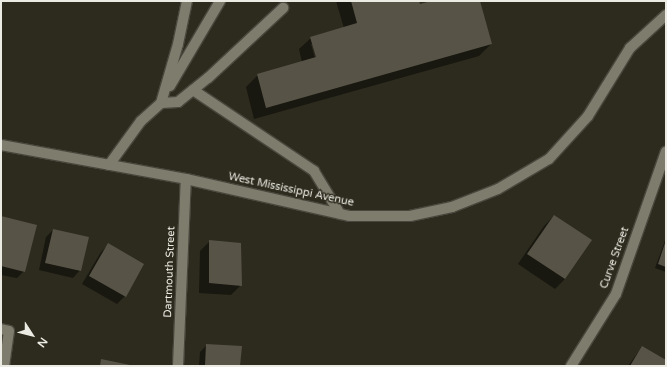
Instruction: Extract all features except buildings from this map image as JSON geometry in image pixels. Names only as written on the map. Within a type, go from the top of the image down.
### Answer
[{"type":"street","points":[[161,103],[178,44],[187,1]]},
{"type":"street","points":[[109,165],[141,121],[161,103],[220,1]]},
{"type":"street","points":[[161,103],[178,102],[282,8]]},
{"type":"street","name":"West Mississippi Avenue","points":[[1,145],[186,179],[340,214],[410,216],[452,207],[498,189],[549,159],[588,116],[630,48],[666,15]]},
{"type":"street","points":[[193,90],[314,171],[340,214]]},
{"type":"street","name":"Curve Street","points":[[571,366],[616,294],[666,151]]},
{"type":"street","name":"Dartmouth Street","points":[[178,366],[186,179]]},
{"type":"street","points":[[1,329],[9,331],[4,366]]}]
